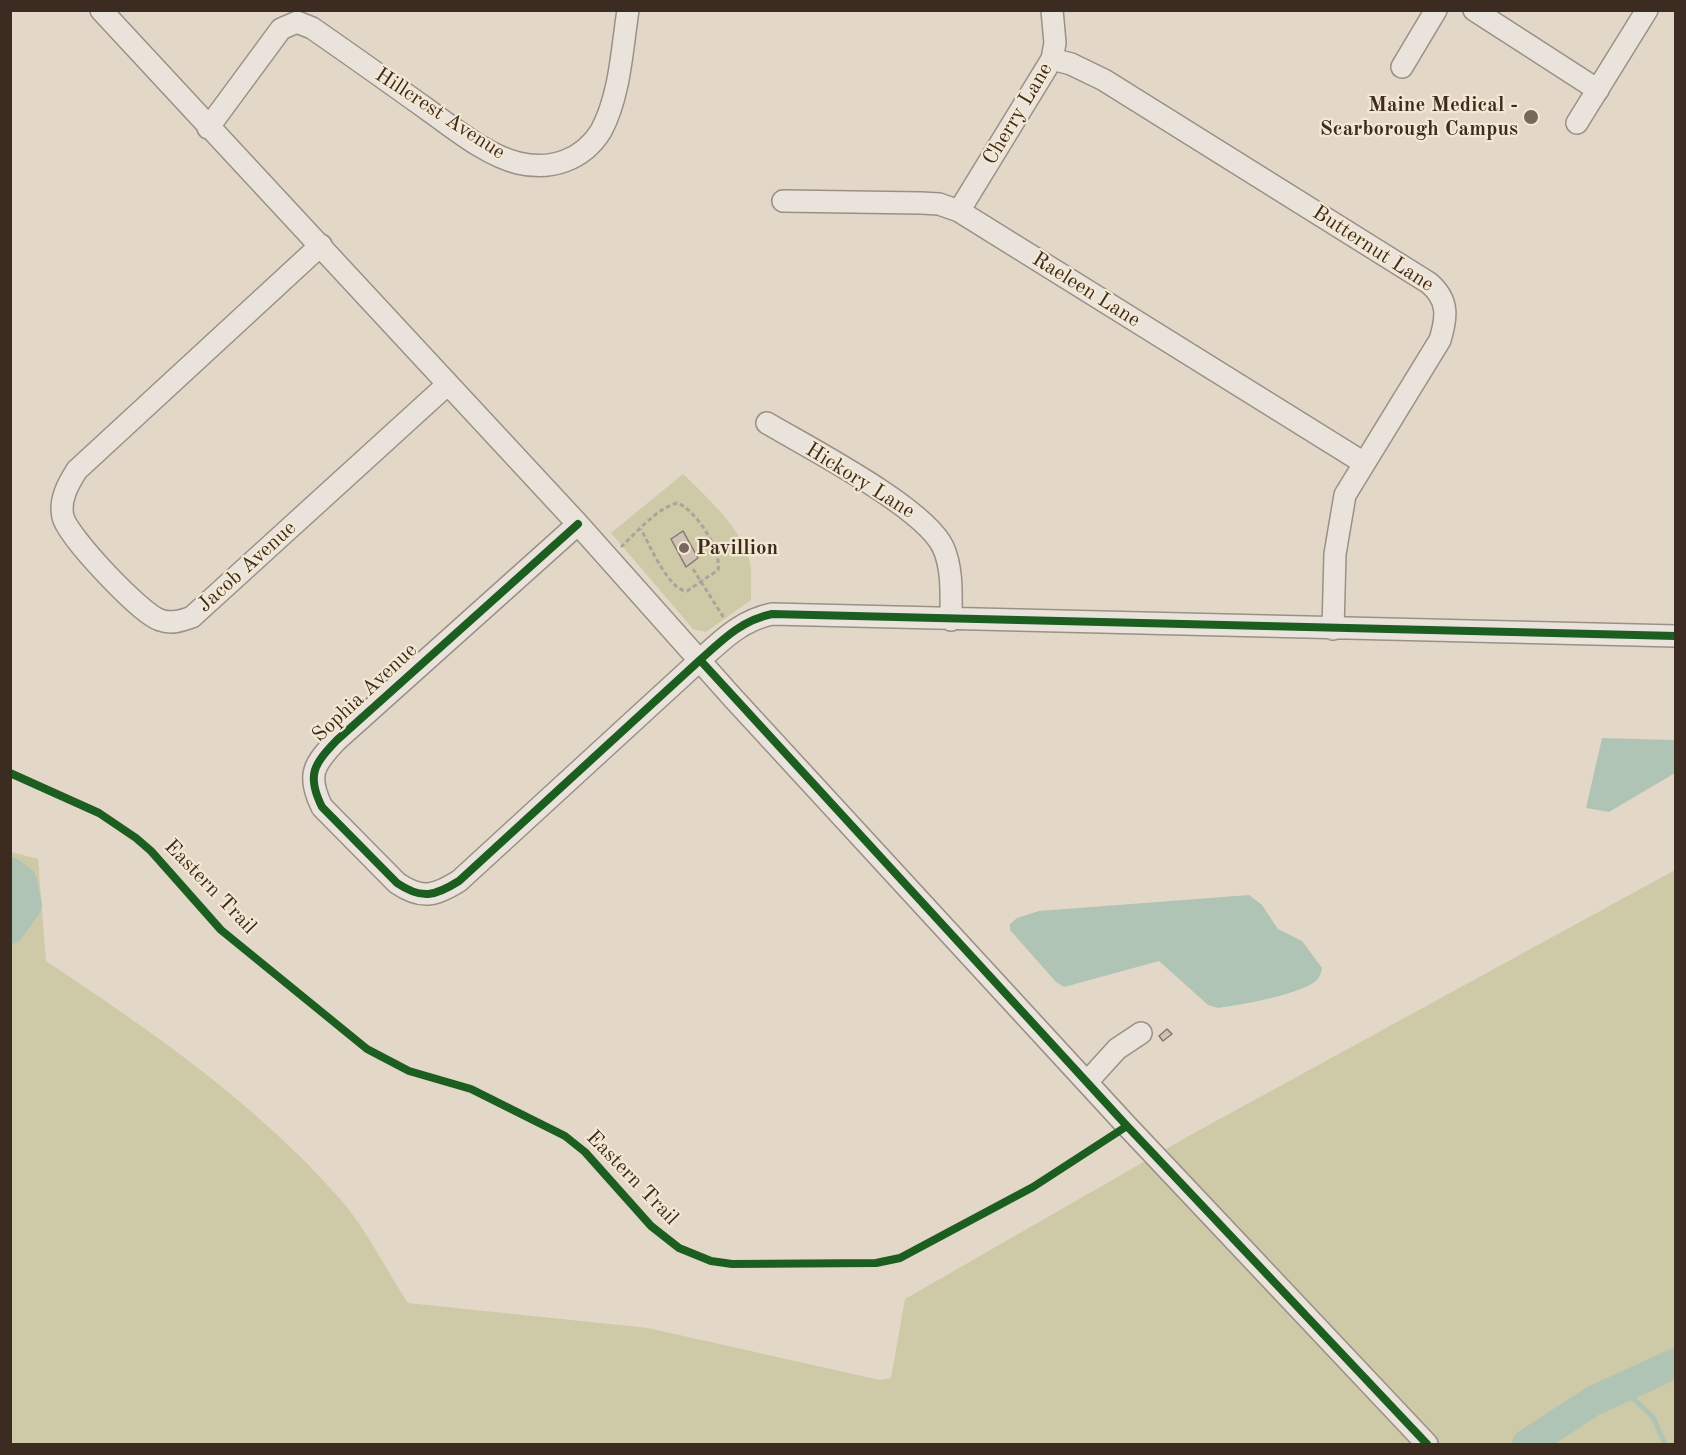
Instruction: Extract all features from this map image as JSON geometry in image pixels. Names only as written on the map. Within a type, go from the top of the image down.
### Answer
[{"type":"street","points":[[101,10],[208,128],[321,246],[578,524],[1087,1082],[1427,1444]]},
{"type":"street","name":"Hillcrest Avenue","points":[[288,10],[458,131],[496,153],[526,165],[550,165],[582,153],[601,130],[617,77],[628,10]]},
{"type":"street","name":"Cherry Lane","points":[[959,211],[1052,59],[1054,43],[1052,10]]},
{"type":"street","points":[[1402,67],[1436,10]]},
{"type":"street","points":[[1474,10],[1598,90]]},
{"type":"street","points":[[1577,123],[1647,10]]},
{"type":"street","points":[[208,128],[281,29],[297,22],[312,28]]},
{"type":"street","name":"Butternut Lane","points":[[1052,59],[1071,64],[1104,80],[1438,291],[1446,315],[1440,340],[1345,495],[1335,554],[1333,629]]},
{"type":"street","name":"Raeleen Lane","points":[[783,201],[939,204],[959,211],[1364,463]]},
{"type":"street","name":"Jacob Avenue","points":[[321,246],[77,470],[66,488],[62,508],[67,527],[74,537],[150,616],[167,622],[182,621],[199,611],[448,384]]},
{"type":"street","name":"Hickory Lane","points":[[767,423],[905,507],[929,526],[943,549],[948,563],[951,620]]},
{"type":"street","name":"Sophia Avenue","points":[[578,524],[325,753],[313,771],[313,783],[322,807],[397,883],[417,895],[435,893],[453,885],[471,872],[733,631],[746,622],[772,614],[1676,636]]},
{"type":"street","points":[[1087,1082],[1117,1049],[1142,1033]]},
{"type":"path","points":[[608,558],[641,529],[668,506],[677,503],[690,510],[708,536],[719,566],[711,577],[687,591],[677,588],[641,529]]},
{"type":"path","points":[[693,569],[733,631]]},
{"type":"shaded area","points":[[683,474],[723,515],[741,539],[750,563],[751,600],[706,632],[693,629],[611,533]]},
{"type":"shaded area","points":[[1602,738],[1675,740],[1675,773],[1609,812],[1586,808]]},
{"type":"shaded area","points":[[11,852],[38,859],[46,961],[201,1070],[274,1131],[308,1164],[349,1210],[408,1303],[648,1328],[880,1380],[891,1378],[905,1299],[1194,1133],[1675,870],[1675,1444],[11,1444]]},
{"type":"shaded area","points":[[1249,895],[1262,905],[1278,929],[1302,941],[1322,968],[1315,981],[1281,995],[1218,1008],[1208,1005],[1159,961],[1064,987],[1056,982],[1010,930],[1010,924],[1017,918],[1039,911]]},
{"type":"building","name":"Pavillion","points":[[683,531],[698,558],[686,567],[671,539]]},
{"type":"building","points":[[1167,1029],[1172,1034],[1163,1041],[1159,1036]]},
{"type":"waterway","points":[[10,872],[22,881],[27,905],[10,929]]},
{"type":"waterway","points":[[1527,1444],[1593,1401],[1676,1363]]},
{"type":"waterway","points":[[1621,1387],[1653,1417],[1665,1444]]},
{"type":"cycle path","points":[[578,524],[337,740],[318,763],[314,786],[322,807],[397,883],[414,892],[435,893],[459,881],[716,645],[751,621],[772,614],[1676,636]]},
{"type":"cycle path","points":[[700,660],[1127,1126],[1427,1444]]},
{"type":"cycle path","name":"Eastern Trail","points":[[10,773],[99,813],[136,838],[151,851],[221,930],[367,1049],[409,1071],[471,1089],[565,1136],[585,1152],[651,1226],[679,1248],[711,1261],[732,1264],[876,1263],[900,1258],[1033,1187],[1127,1126]]},
{"type":"place","name":"Maine Medical - Scarborough Campus","points":[[1531,117]]},
{"type":"place","name":"Pavillion","points":[[684,548]]}]
